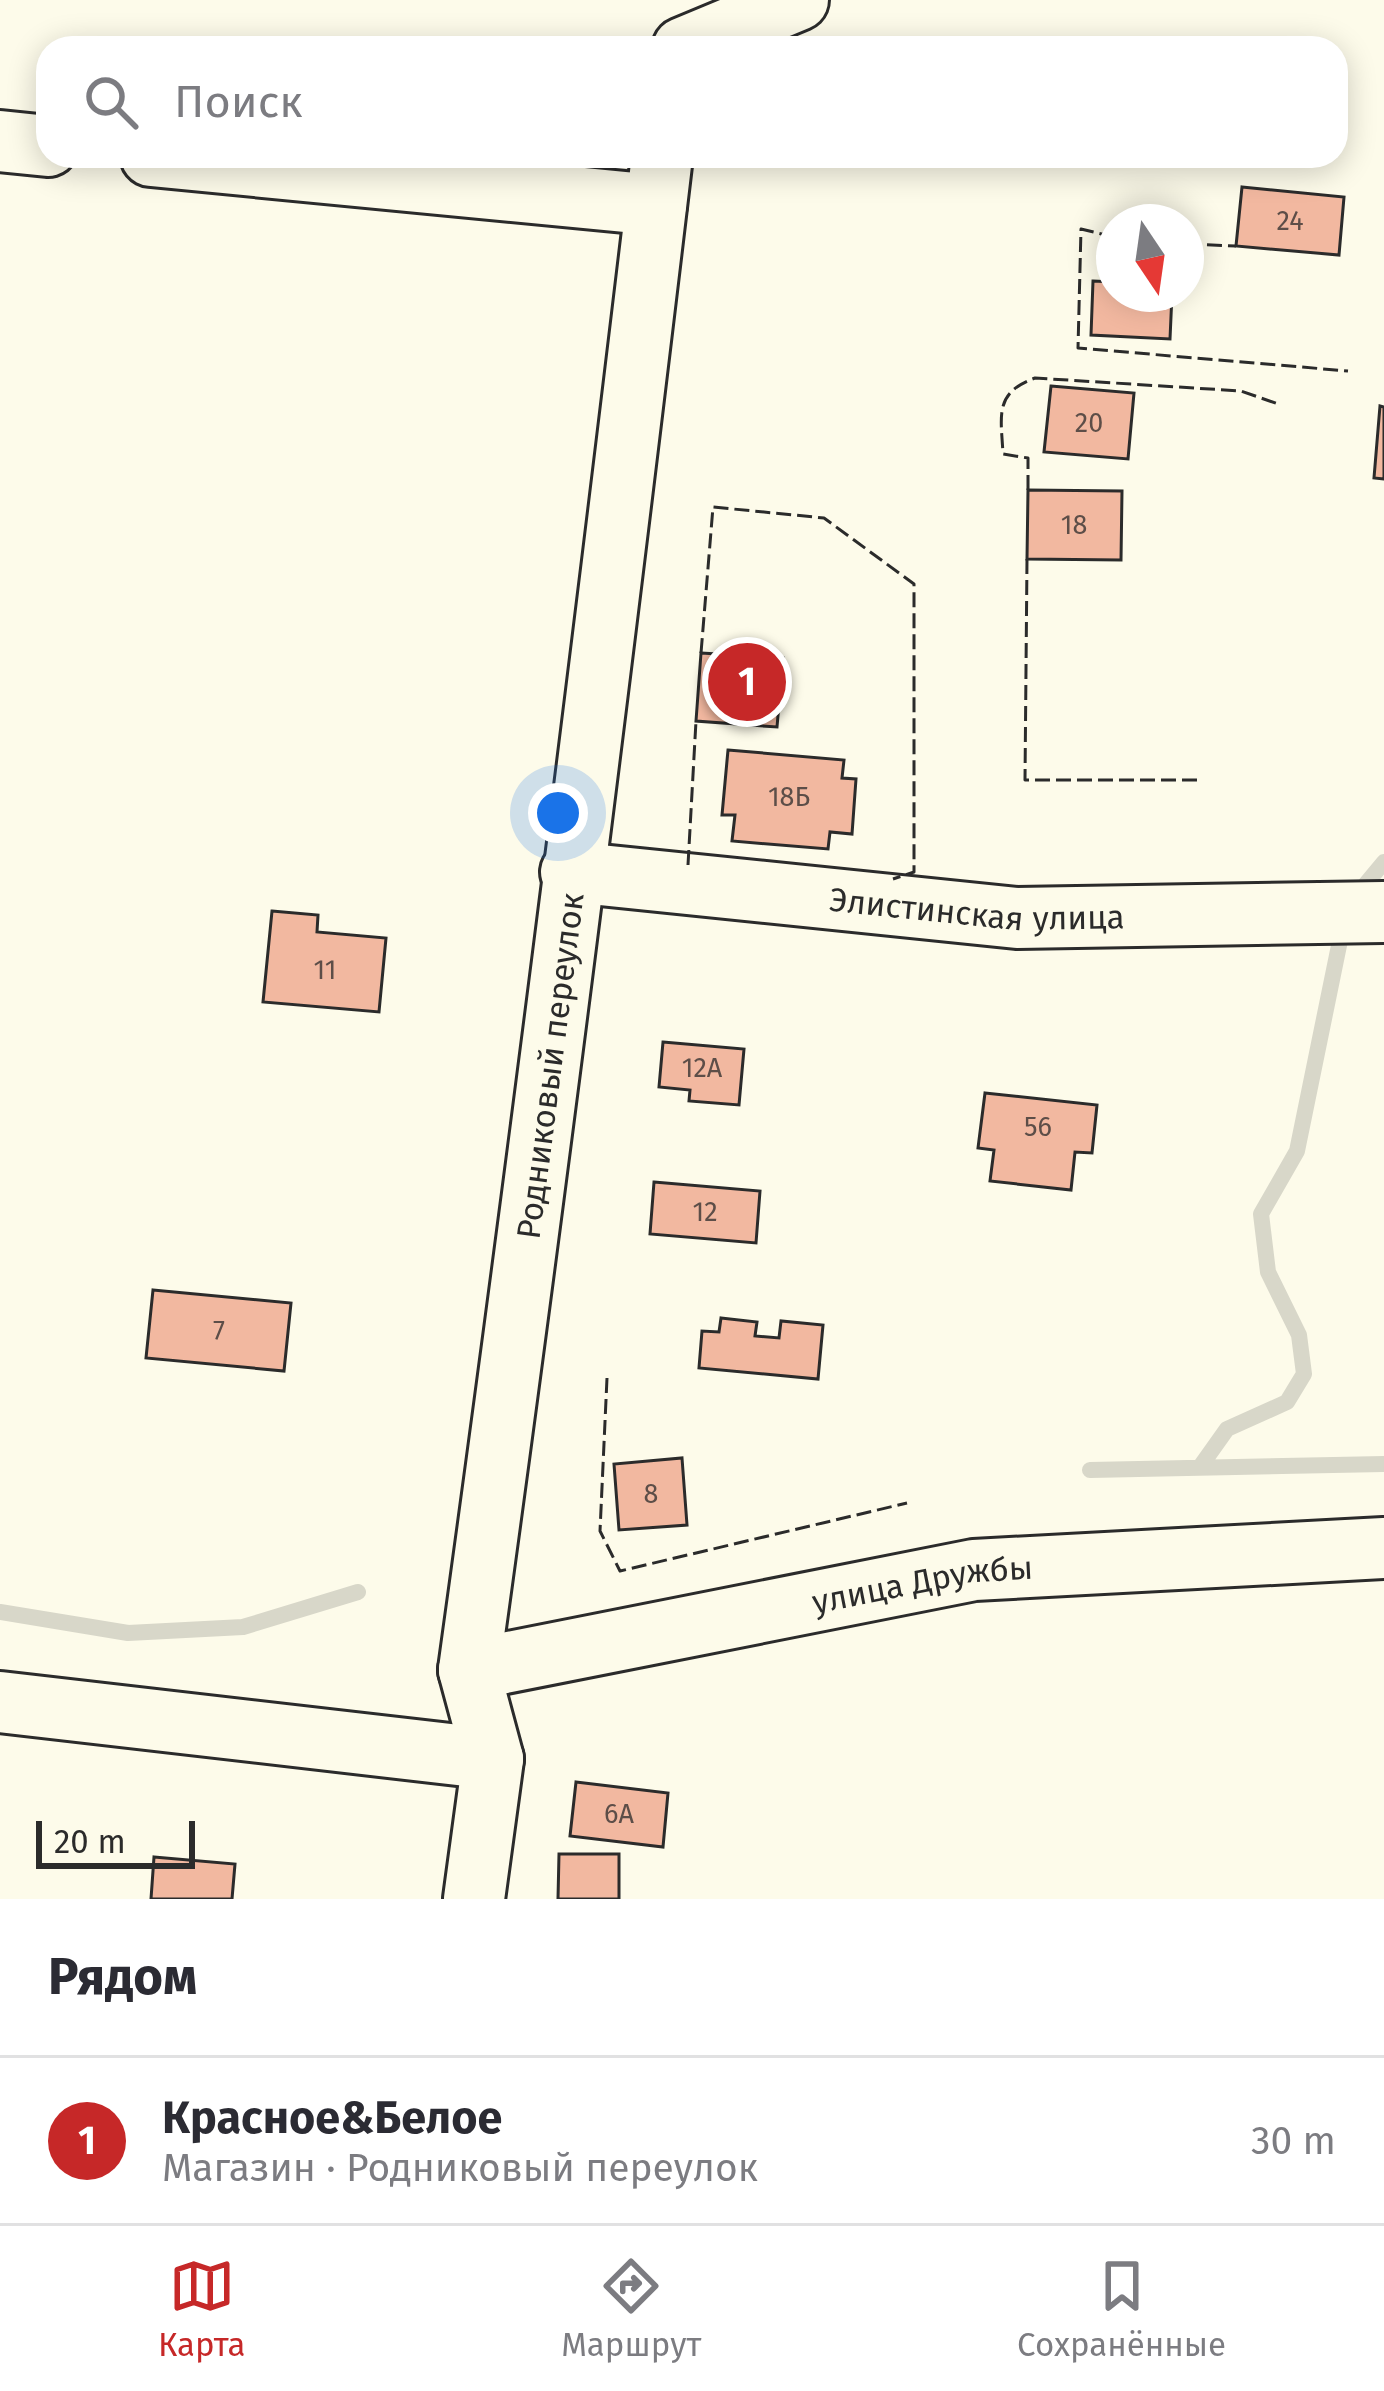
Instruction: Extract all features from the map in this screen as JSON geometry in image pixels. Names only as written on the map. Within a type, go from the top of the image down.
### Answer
[{"type":"street","points":[[679,36],[680,0]]},
{"type":"street","points":[[709,36],[798,0]]},
{"type":"street","points":[[0,141],[36,145]]},
{"type":"street","points":[[395,168],[659,181]]},
{"type":"street","name":"Родниковый переулок","points":[[474,1899],[493,1759],[469,1670],[562,1002],[571,872],[659,181]]},
{"type":"street","name":"Элистинская улица","points":[[571,872],[1017,918],[1384,912]]},
{"type":"street","name":"улица Дружбы","points":[[469,1670],[974,1570],[1384,1548]]},
{"type":"street","points":[[0,1702],[493,1759]]},
{"type":"building","points":[[1242,187],[1344,197],[1339,255],[1236,246]]},
{"type":"building","points":[[1093,281],[1096,312],[1171,312],[1170,339],[1091,335]]},
{"type":"building","points":[[1051,386],[1134,393],[1128,459],[1044,452]]},
{"type":"building","points":[[1380,406],[1384,407],[1384,479],[1374,478]]},
{"type":"building","points":[[1028,490],[1122,491],[1121,560],[1027,559]]},
{"type":"building","points":[[701,653],[783,658],[777,727],[696,721]]},
{"type":"building","points":[[728,750],[844,760],[842,778],[856,779],[852,834],[830,832],[828,849],[732,841],[735,815],[722,815]]},
{"type":"building","points":[[272,911],[318,915],[317,932],[386,938],[379,1012],[263,1002]]},
{"type":"building","points":[[663,1042],[744,1049],[739,1105],[689,1101],[690,1090],[659,1087]]},
{"type":"building","points":[[985,1093],[1097,1105],[1092,1153],[1075,1152],[1071,1190],[990,1181],[994,1150],[978,1148]]},
{"type":"building","points":[[654,1182],[760,1191],[756,1243],[650,1234]]},
{"type":"building","points":[[153,1290],[291,1303],[284,1371],[146,1358]]},
{"type":"building","points":[[721,1318],[757,1322],[755,1336],[779,1338],[781,1321],[823,1325],[818,1379],[699,1368],[702,1331],[719,1332]]},
{"type":"building","points":[[682,1458],[687,1525],[619,1530],[614,1464]]},
{"type":"building","points":[[576,1782],[668,1793],[663,1847],[570,1836]]},
{"type":"building","points":[[559,1854],[619,1854],[619,1899],[558,1899]]},
{"type":"building","points":[[154,1857],[235,1864],[232,1899],[151,1899]]},
{"type":"waterway","points":[[1354,898],[1384,862]]},
{"type":"waterway","points":[[1200,1467],[1227,1429],[1287,1402],[1304,1374],[1299,1335],[1268,1272],[1261,1214],[1297,1151],[1344,921]]},
{"type":"waterway","points":[[1090,1470],[1384,1464]]},
{"type":"waterway","points":[[0,1612],[128,1633],[243,1627],[358,1592]]},
{"type":"fence","points":[[1096,233],[1081,229],[1078,348],[1348,371]]},
{"type":"fence","points":[[1204,245],[1236,246]]},
{"type":"fence","points":[[1028,490],[1028,458],[1003,454],[1001,417],[1012,391],[1035,378],[1241,391],[1281,405]]},
{"type":"fence","points":[[701,653],[713,507],[824,518],[914,584],[914,872],[893,879]]},
{"type":"fence","points":[[1027,559],[1025,780],[1202,780]]},
{"type":"fence","points":[[688,865],[696,721]]},
{"type":"fence","points":[[607,1378],[600,1531],[620,1571],[907,1503]]},
{"type":"place","name":"Красное&Белое","points":[[747,682]]}]
